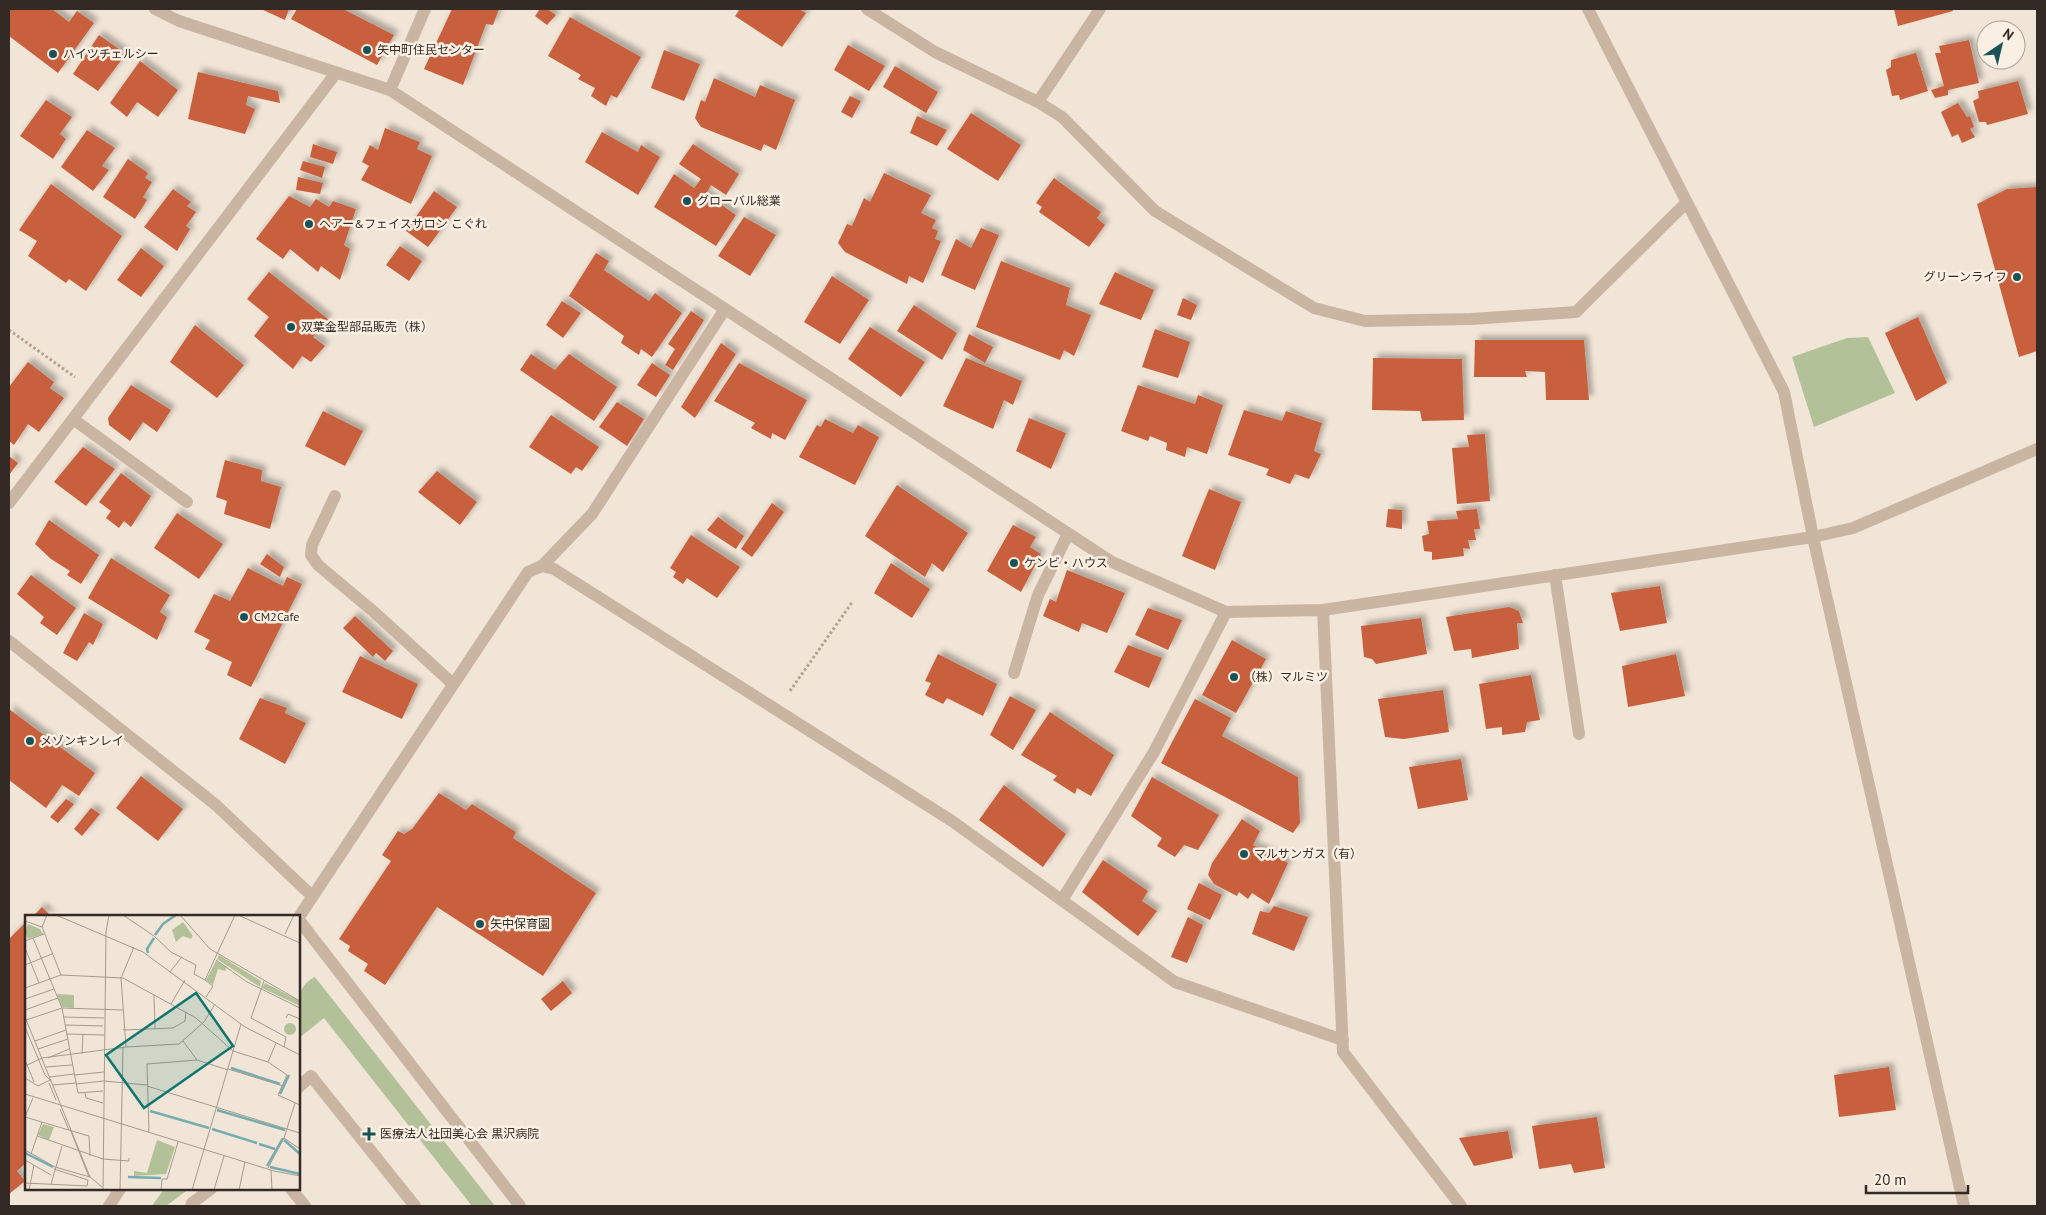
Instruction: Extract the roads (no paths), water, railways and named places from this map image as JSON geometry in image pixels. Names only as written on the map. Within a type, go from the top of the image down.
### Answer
[{"type":"street","points":[[155,9],[178,21],[390,90],[1112,562],[1226,612],[1323,610],[1813,537],[1853,528],[2037,449]]},
{"type":"street","points":[[390,90],[425,9]]},
{"type":"street","points":[[866,9],[935,52],[1038,102],[1062,117],[1155,210],[1314,308],[1365,321],[1471,319],[1576,312],[1686,203]]},
{"type":"street","points":[[1038,102],[1100,9]]},
{"type":"street","points":[[1588,9],[1784,392],[1813,537],[1964,1206]]},
{"type":"street","points":[[9,502],[336,73]]},
{"type":"street","points":[[300,917],[311,896],[528,572],[542,566],[592,514],[725,309]]},
{"type":"street","points":[[73,419],[187,502]]},
{"type":"street","points":[[336,496],[312,545],[311,554],[318,565],[374,612],[453,684]]},
{"type":"street","points":[[1014,673],[1038,595],[1068,534]]},
{"type":"street","points":[[542,566],[554,569],[952,821],[1175,982],[1343,1040]]},
{"type":"street","points":[[1554,575],[1579,734]]},
{"type":"street","points":[[1323,610],[1343,1052],[1461,1206]]},
{"type":"street","points":[[1062,900],[1154,752],[1226,612]]},
{"type":"street","points":[[9,640],[216,805],[311,896]]},
{"type":"street","points":[[300,920],[520,1206]]},
{"type":"street","points":[[300,1086],[311,1076],[416,1206]]},
{"type":"street","points":[[109,1206],[119,1190]]},
{"type":"street","points":[[191,1206],[192,1203],[209,1190]]},
{"type":"street","points":[[292,1190],[305,1206]]},
{"type":"place","name":"矢中町住民センター","points":[[367,50]]},
{"type":"place","name":"ハイツチェルシー","points":[[53,54]]},
{"type":"place","name":"グローバル総業","points":[[687,201]]},
{"type":"place","name":"ヘアー&フェイスサロン こぐれ","points":[[309,224]]},
{"type":"place","name":"グリーンライフ","points":[[2017,277]]},
{"type":"place","name":"双葉金型部品販売（株）","points":[[291,327]]},
{"type":"place","name":"ケンビ・ハウス","points":[[1014,563]]},
{"type":"place","name":"CM2Cafe","points":[[244,617]]},
{"type":"place","name":"（株）マルミツ","points":[[1234,677]]},
{"type":"place","name":"メゾンキンレイ","points":[[30,741]]},
{"type":"place","name":"マルサンガス（有）","points":[[1244,854]]},
{"type":"place","name":"矢中保育園","points":[[480,924]]},
{"type":"place","name":"医療法人社団美心会 黒沢病院","points":[[369,1134]]}]
